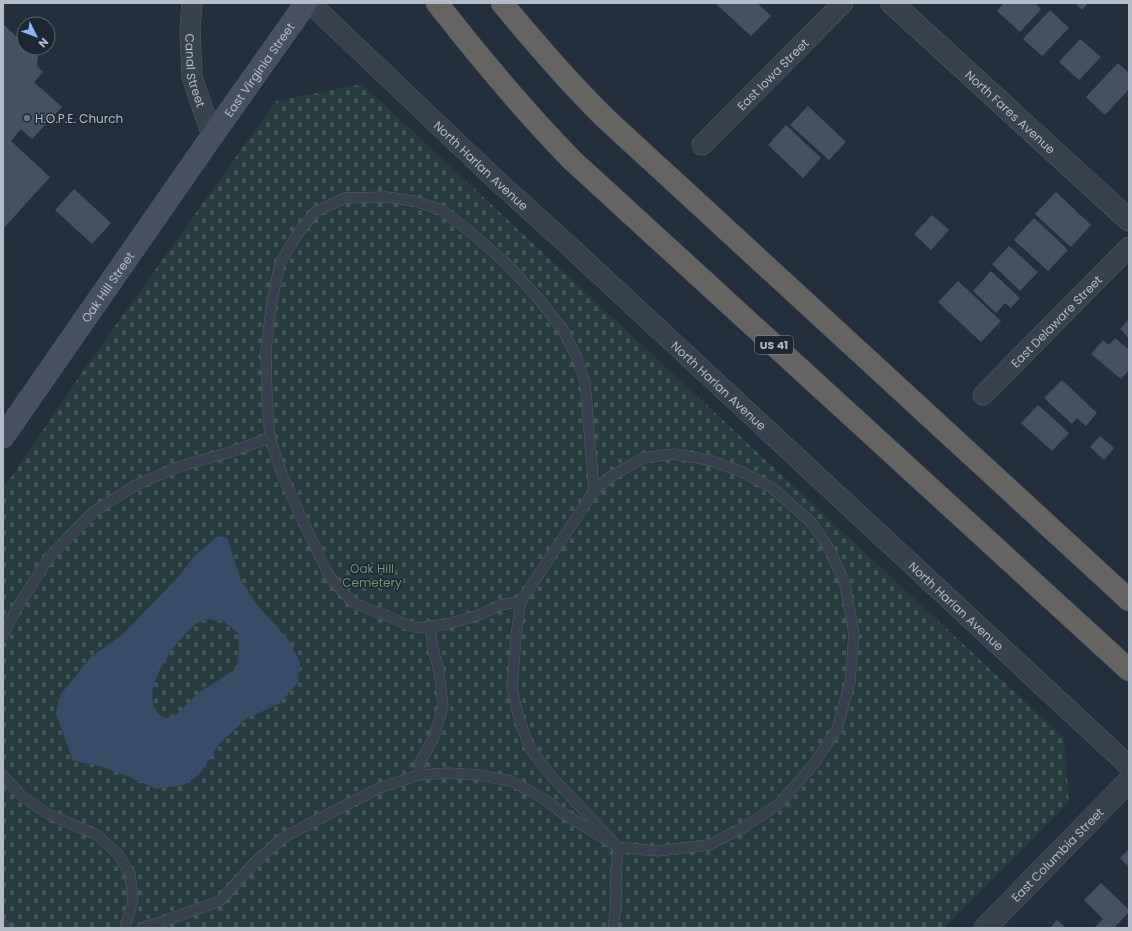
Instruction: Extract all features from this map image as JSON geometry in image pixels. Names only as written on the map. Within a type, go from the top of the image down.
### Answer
[{"type":"highway","name":"US 41","points":[[437,3],[504,87],[539,127],[573,161],[1129,670]]},
{"type":"highway","points":[[502,3],[540,50],[574,88],[604,117],[1129,600]]},
{"type":"main road","name":"East Virginia Street","points":[[212,136],[306,3]]},
{"type":"main road","name":"Oak Hill Street","points":[[3,437],[212,136]]},
{"type":"street","name":"Canal Street","points":[[192,3],[190,29],[192,77],[212,136]]},
{"type":"street","name":"North Harlan Avenue","points":[[310,3],[493,177],[1129,766]]},
{"type":"street","name":"East Iowa Street","points":[[702,145],[843,3]]},
{"type":"street","name":"North Fares Avenue","points":[[892,3],[1129,220]]},
{"type":"street","name":"East Delaware Street","points":[[983,395],[1129,247]]},
{"type":"street","name":"East Columbia Street","points":[[985,928],[1129,781]]},
{"type":"lane","points":[[521,601],[501,605],[479,615],[447,624],[416,628],[352,602],[329,576],[283,476],[270,438],[267,399],[266,350],[272,301],[280,263],[297,235],[315,212],[345,198],[386,197],[414,201],[442,210],[474,235],[509,266],[564,330],[576,356],[585,382],[594,491]]},
{"type":"lane","points":[[3,635],[18,606],[50,556],[93,512],[136,485],[181,466],[227,453],[270,438]]},
{"type":"lane","points":[[142,928],[220,901],[256,861],[284,837],[379,788],[419,774],[448,773],[479,775],[511,781],[544,799],[564,814],[618,847],[656,851],[709,845],[744,827],[779,804],[813,765],[836,729],[850,682],[854,634],[845,584],[830,550],[811,522],[771,488],[742,472],[708,460],[673,454],[643,458],[610,477],[594,491],[579,511],[521,601],[516,636],[512,688],[518,715],[529,747],[553,778],[618,847],[616,906],[613,928]]},
{"type":"lane","points":[[419,774],[420,762],[434,737],[443,707],[439,671],[432,645],[431,626]]},
{"type":"lane","points":[[3,776],[23,797],[48,814],[97,835],[118,854],[130,874],[133,900],[125,928]]},
{"type":"lane","points":[[3,925],[6,928]]},
{"type":"green space","name":"Oak Hill Cemetery","points":[[362,84],[1064,738],[1069,802],[944,928],[3,928],[3,489],[90,361],[276,101]]},
{"type":"water","points":[[218,536],[227,538],[241,580],[258,606],[287,638],[300,662],[298,683],[280,703],[246,719],[220,743],[199,775],[184,785],[156,789],[100,766],[73,761],[56,714],[60,695],[91,657],[123,634],[181,574],[195,555]],"holes":[[[209,619],[224,622],[237,632],[239,648],[237,664],[233,671],[198,693],[175,716],[166,718],[158,713],[153,703],[153,692],[156,679],[170,653],[187,632],[198,623]]]},
{"type":"building","points":[[715,3],[757,3],[771,16],[751,36]]},
{"type":"building","points":[[1004,3],[1035,3],[1041,9],[1020,32],[997,11]]},
{"type":"building","points":[[1075,3],[1088,3],[1082,10]]},
{"type":"building","points":[[1050,10],[1069,28],[1042,56],[1023,39]]},
{"type":"building","name":"H.O.P.E. Church","points":[[3,24],[16,36],[16,56],[38,56],[37,66],[43,72],[34,82],[62,107],[32,139],[21,129],[11,141],[50,177],[3,229]]},
{"type":"building","points":[[1080,39],[1101,57],[1079,80],[1059,62]]},
{"type":"building","points":[[1118,63],[1129,73],[1129,89],[1105,115],[1086,97]]},
{"type":"building","points":[[808,106],[846,142],[829,160],[790,125]]},
{"type":"building","points":[[786,125],[821,158],[803,178],[768,145]]},
{"type":"building","points":[[74,189],[111,223],[92,244],[55,210]]},
{"type":"building","points":[[1056,192],[1091,225],[1071,247],[1035,214]]},
{"type":"building","points":[[932,215],[949,230],[931,250],[914,234]]},
{"type":"building","points":[[1034,218],[1068,250],[1048,271],[1014,240]]},
{"type":"building","points":[[1009,246],[1038,272],[1020,291],[992,264]]},
{"type":"building","points":[[991,271],[1020,298],[1011,308],[1005,303],[996,313],[973,291]]},
{"type":"building","points":[[958,281],[1001,321],[981,342],[938,302]]},
{"type":"building","points":[[1129,319],[1129,338],[1120,329]]},
{"type":"building","points":[[1115,338],[1129,350],[1129,370],[1121,379],[1091,354],[1103,340],[1109,345]]},
{"type":"building","points":[[1062,380],[1097,413],[1086,426],[1077,418],[1072,424],[1044,398]]},
{"type":"building","points":[[1038,405],[1069,433],[1052,451],[1021,423]]},
{"type":"building","points":[[1100,436],[1114,448],[1104,460],[1090,447]]},
{"type":"building","points":[[1129,849],[1129,867],[1120,858]]},
{"type":"building","points":[[1101,883],[1129,910],[1129,912],[1114,928],[1094,928],[1103,919],[1084,900]]},
{"type":"building","points":[[1057,920],[1066,928],[1050,928]]},
{"type":"place","name":"H.O.P.E. Church","points":[[27,118]]}]
